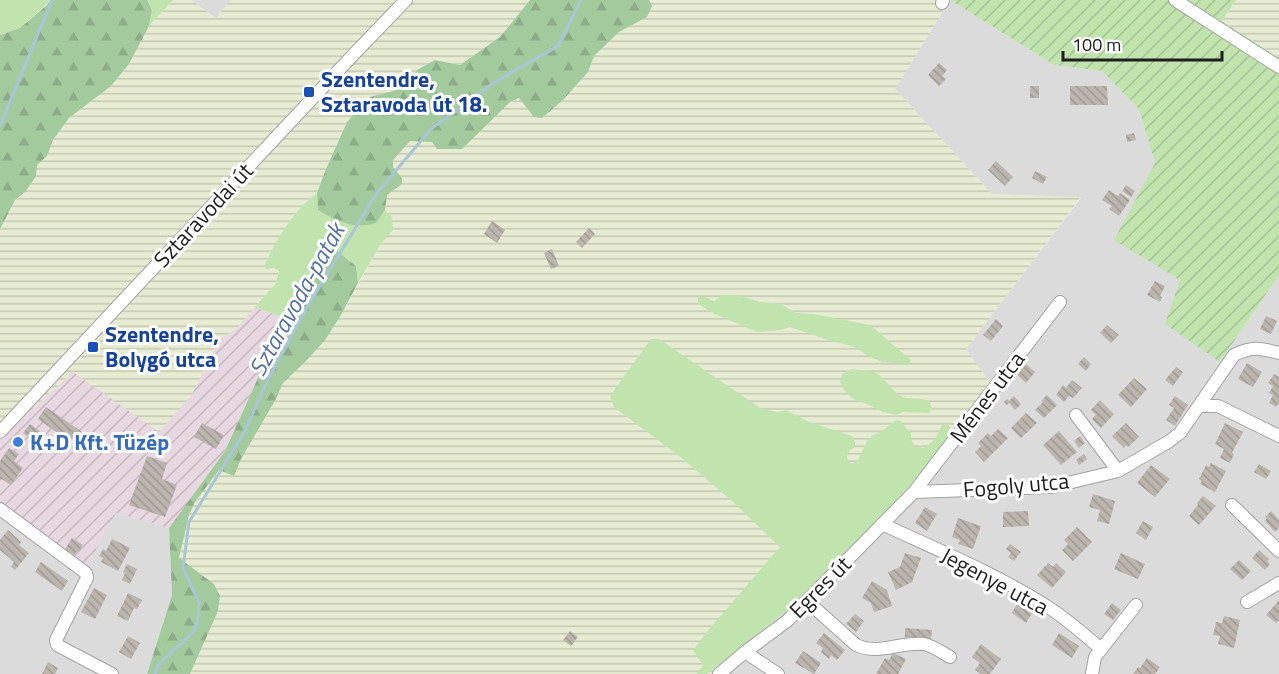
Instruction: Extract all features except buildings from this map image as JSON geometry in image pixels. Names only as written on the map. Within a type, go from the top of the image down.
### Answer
[{"type":"street","name":"Sztaravodai út","points":[[0,432],[406,0]]},
{"type":"street","points":[[1175,0],[1279,67]]},
{"type":"street","name":"Ménes utca","points":[[914,492],[1060,302]]},
{"type":"street","name":"Fogoly utca","points":[[914,492],[1051,487],[1118,471],[1180,433],[1234,355],[1245,349],[1260,348],[1279,353]]},
{"type":"street","points":[[1199,406],[1218,406],[1279,436]]},
{"type":"street","points":[[1076,415],[1118,471]]},
{"type":"street","name":"Egres út","points":[[719,674],[787,621],[914,492]]},
{"type":"street","points":[[1232,506],[1279,551]]},
{"type":"street","points":[[0,509],[86,573],[87,578],[56,640],[57,645],[112,674]]},
{"type":"street","name":"Jegenye utca","points":[[882,524],[1002,581],[1050,608],[1101,649]]},
{"type":"street","points":[[1247,602],[1279,583]]},
{"type":"street","points":[[807,601],[862,648],[878,650],[922,644],[932,646],[950,657]]},
{"type":"street","points":[[1093,674],[1095,657],[1136,605]]},
{"type":"street","points":[[745,652],[778,674]]},
{"type":"shaded area","points":[[191,0],[231,0],[216,19]]},
{"type":"shaded area","points":[[950,0],[1054,65],[1102,71],[1139,109],[1155,163],[1115,240],[1181,280],[1220,362],[1279,275],[1279,674],[710,674],[845,549],[991,386],[966,349],[1081,198],[992,194],[895,89]]},
{"type":"shaded area","points":[[255,307],[285,318],[225,451],[169,528],[116,513],[87,566],[0,504],[0,439],[73,372],[191,396],[219,339],[236,329]]},
{"type":"shaded area","points":[[0,504],[116,513],[169,528],[172,595],[147,674],[0,674]]},
{"type":"green space","points":[[0,0],[50,0],[20,28],[0,35]]},
{"type":"green space","points":[[50,0],[147,0],[152,10],[149,26],[129,64],[111,86],[69,118],[53,140],[47,156],[37,165],[36,176],[25,192],[15,200],[0,229],[0,35],[20,28]]},
{"type":"green space","points":[[147,0],[173,0],[149,26],[152,10]]},
{"type":"green space","points":[[173,0],[191,0],[216,18],[231,0],[530,0],[500,37],[460,65],[435,60],[417,70],[400,89],[370,97],[347,122],[317,193],[306,202],[275,268],[279,271],[276,283],[236,329],[219,339],[191,396],[159,432],[73,372],[0,439],[0,229],[15,200],[25,192],[37,165],[47,156],[53,140],[69,118],[111,86],[129,64],[149,26]]},
{"type":"green space","points":[[530,0],[649,0],[652,6],[647,17],[619,32],[594,56],[588,72],[563,100],[542,118],[534,117],[519,98],[510,102],[462,149],[437,149],[432,142],[410,141],[393,160],[393,167],[402,178],[402,184],[387,195],[385,210],[376,223],[353,225],[339,221],[318,210],[317,193],[347,122],[370,97],[400,89],[417,70],[435,60],[460,65],[500,37]]},
{"type":"green space","points":[[649,0],[950,0],[895,89],[992,194],[1081,197],[966,349],[992,386],[845,549],[710,674],[190,674],[218,611],[179,558],[189,515],[195,502],[219,470],[234,476],[283,383],[307,360],[341,315],[380,245],[392,230],[392,217],[385,210],[387,195],[402,184],[393,167],[393,160],[410,141],[432,142],[519,98],[534,116],[542,118],[563,100],[588,72],[594,56],[619,32],[647,17],[652,6]]},
{"type":"green space","points":[[950,0],[1236,0],[1222,21],[1279,58],[1279,275],[1220,362],[1165,324],[1180,280],[1114,240],[1155,163],[1139,109],[1102,71],[1054,65]]},
{"type":"green space","points":[[1236,0],[1279,0],[1279,58],[1222,21]]},
{"type":"green space","points":[[317,193],[318,210],[376,223],[385,210],[392,217],[393,230],[380,245],[358,283],[356,266],[336,250],[322,253],[294,298],[285,318],[255,307],[276,283],[279,271],[274,268],[266,269],[265,264],[275,244],[293,216]]},
{"type":"green space","points":[[336,250],[356,266],[358,283],[341,315],[325,340],[283,383],[234,476],[219,470],[195,502],[189,515],[179,558],[214,584],[220,596],[218,611],[190,674],[147,674],[172,595],[169,528],[225,451],[294,298],[322,253]]},
{"type":"green space","points":[[722,295],[736,295],[761,302],[781,304],[796,313],[814,314],[870,325],[911,360],[910,364],[882,362],[855,347],[790,327],[757,332],[698,304],[698,297],[714,301]]},
{"type":"green space","points":[[651,339],[659,339],[760,408],[777,412],[786,410],[809,422],[852,436],[855,447],[849,451],[847,456],[848,461],[852,464],[858,460],[867,441],[873,435],[895,421],[899,420],[911,433],[915,447],[924,448],[930,443],[942,424],[948,424],[951,429],[935,457],[870,530],[804,597],[707,674],[696,674],[703,666],[693,650],[780,547],[732,501],[683,459],[614,407],[610,396]]},
{"type":"green space","points":[[852,369],[876,373],[901,396],[929,401],[932,408],[929,413],[903,412],[896,415],[856,401],[846,393],[840,382],[842,374]]},
{"type":"waterway","points":[[0,126],[52,0]]},
{"type":"waterway","name":"Sztaravoda-patak","points":[[155,674],[158,665],[194,631],[198,618],[199,603],[183,568],[189,522],[244,433],[266,383],[311,300],[377,193],[431,129],[495,82],[558,46],[581,0]]},
{"type":"place","name":"Szentendre, Sztaravoda út 18.","points":[[309,92]]},
{"type":"place","name":"Szentendre, Bolygó utca","points":[[93,347]]},
{"type":"place","name":"K+D Kft. Tüzép","points":[[18,442]]}]
